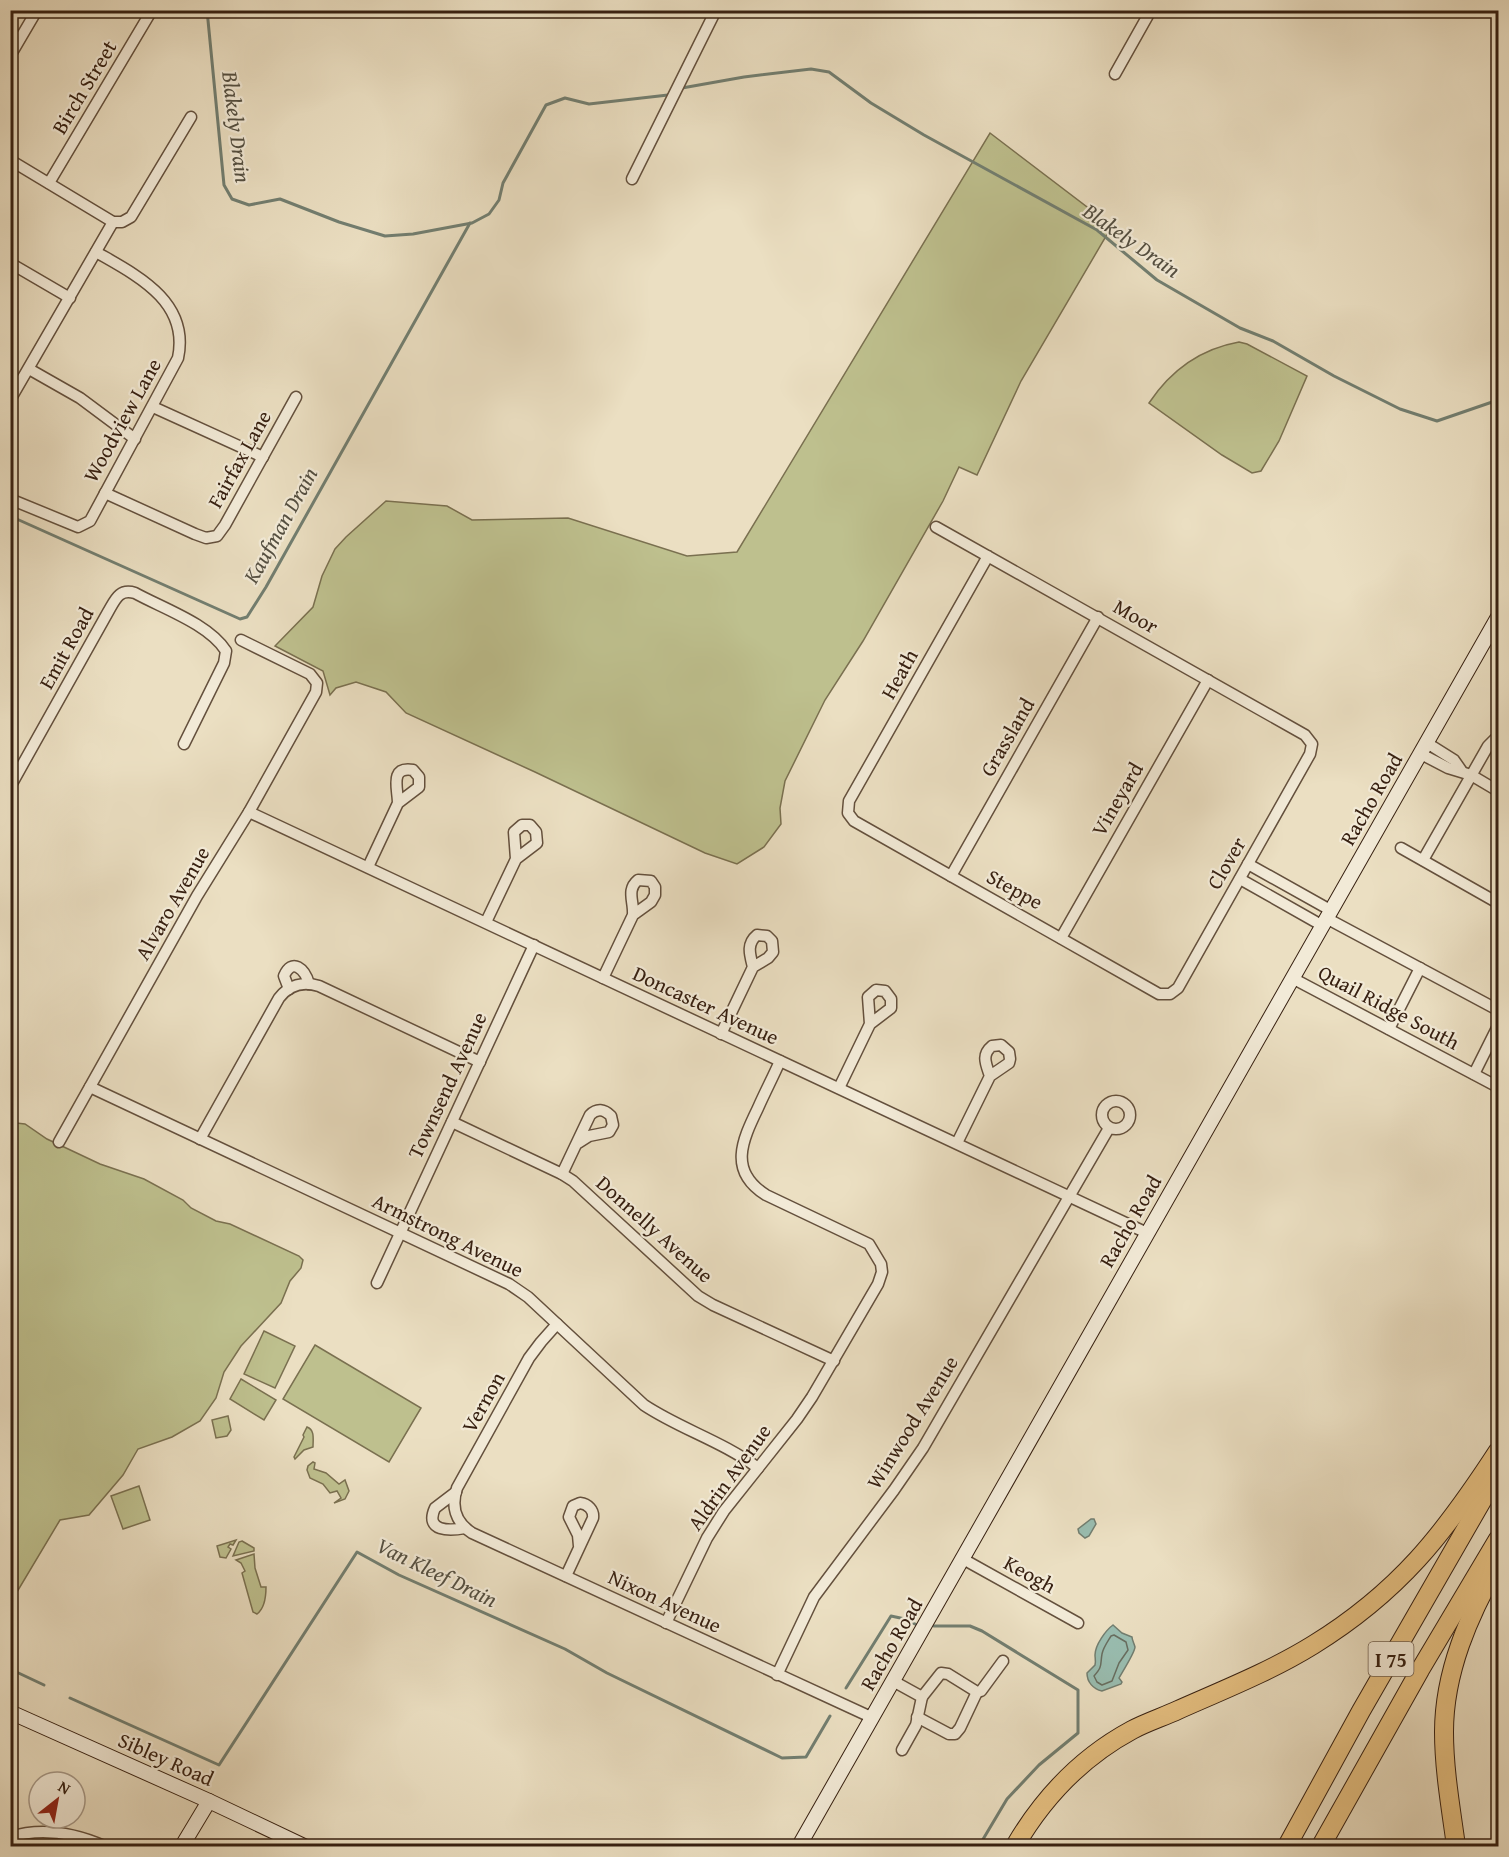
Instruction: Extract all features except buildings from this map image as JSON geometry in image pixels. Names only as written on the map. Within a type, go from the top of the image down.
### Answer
[{"type":"highway","points":[[1015,1846],[1032,1819],[1055,1791],[1085,1762],[1108,1745],[1152,1721],[1294,1656],[1342,1626],[1377,1600],[1409,1571],[1432,1545],[1458,1512],[1498,1450]]},
{"type":"highway","name":"I 75","points":[[1287,1846],[1498,1473]]},
{"type":"highway","name":"I 75","points":[[1321,1846],[1420,1670],[1498,1539]]},
{"type":"highway","points":[[1456,1846],[1444,1732],[1446,1707],[1466,1626],[1498,1564]]},
{"type":"street","points":[[10,56],[37,10]]},
{"type":"street","name":"Birch Street","points":[[49,183],[152,10]]},
{"type":"street","points":[[632,179],[716,10]]},
{"type":"street","points":[[1115,74],[1151,10]]},
{"type":"street","points":[[10,160],[113,222],[123,222],[131,217],[190,117]]},
{"type":"street","points":[[10,400],[113,222]]},
{"type":"street","name":"Woodview Lane","points":[[10,499],[78,527],[90,521],[178,357],[180,342],[177,325],[165,301],[152,286],[96,252]]},
{"type":"street","points":[[10,263],[70,298]]},
{"type":"street","points":[[29,369],[81,398],[135,439]]},
{"type":"street","name":"Fairfax Lane","points":[[105,493],[195,534],[206,538],[214,537],[225,525],[296,397]]},
{"type":"street","points":[[153,407],[263,457]]},
{"type":"street","name":"Moor","points":[[936,527],[1305,735],[1312,744]]},
{"type":"street","name":"Heath","points":[[848,813],[849,801],[988,556]]},
{"type":"street","name":"Emit Road","points":[[10,788],[117,596],[122,592],[128,591],[135,594],[199,626],[220,642],[226,651],[224,663],[184,744]]},
{"type":"street","name":"Grassland","points":[[951,876],[1098,617]]},
{"type":"street","name":"Racho Road","points":[[799,1846],[1498,617]]},
{"type":"street","name":"Alvaro Avenue","points":[[59,1142],[197,896],[249,812],[316,692],[317,683],[310,674],[241,640]]},
{"type":"street","name":"Vineyard","points":[[1061,938],[1208,680]]},
{"type":"street","points":[[1423,860],[1466,772],[1498,736]]},
{"type":"street","name":"Clover","points":[[1166,995],[1178,988],[1310,754],[1312,744]]},
{"type":"street","points":[[1424,749],[1454,760],[1466,772],[1498,791]]},
{"type":"street","points":[[368,867],[398,803]]},
{"type":"street","name":"Doncaster Avenue","points":[[249,812],[1147,1233]]},
{"type":"street","name":"Steppe","points":[[848,813],[854,821],[1159,994],[1166,995]]},
{"type":"street","points":[[1401,848],[1498,903]]},
{"type":"street","points":[[486,922],[516,859]]},
{"type":"street","points":[[1248,864],[1328,919]]},
{"type":"street","points":[[1240,879],[1328,919],[1498,1010]]},
{"type":"street","points":[[603,978],[633,915]]},
{"type":"street","name":"Townsend Avenue","points":[[377,1283],[534,945]]},
{"type":"street","points":[[289,988],[284,976],[292,967],[303,970],[309,984]]},
{"type":"street","points":[[721,1034],[753,967]]},
{"type":"street","points":[[1389,1029],[1420,968]]},
{"type":"street","name":"Quail Ridge South","points":[[1294,979],[1498,1087]]},
{"type":"street","points":[[200,1139],[279,998],[289,988],[297,985],[319,986],[480,1062]]},
{"type":"street","points":[[839,1088],[870,1024]]},
{"type":"street","points":[[1474,1074],[1498,1026]]},
{"type":"street","name":"Aldrin Avenue","points":[[666,1623],[707,1538],[724,1511],[797,1419],[834,1361],[878,1284],[882,1272],[881,1264],[869,1244],[766,1195],[757,1189],[748,1178],[742,1164],[743,1141],[780,1061]]},
{"type":"street","points":[[957,1143],[990,1076]]},
{"type":"street","name":"Armstrong Avenue","points":[[90,1087],[397,1237],[508,1284],[528,1297],[644,1405],[730,1448],[758,1468]]},
{"type":"street","name":"Donnelly Avenue","points":[[452,1122],[562,1174],[582,1188],[698,1296],[834,1361]]},
{"type":"street","name":"Winwood Avenue","points":[[779,1670],[814,1597],[923,1448],[1109,1128]]},
{"type":"street","points":[[562,1174],[578,1143]]},
{"type":"street","name":"Vernon","points":[[465,1528],[458,1519],[453,1504],[456,1491],[530,1358],[557,1324]]},
{"type":"street","points":[[456,1491],[435,1508],[432,1519],[441,1529],[465,1528]]},
{"type":"street","name":"Nixon Avenue","points":[[465,1528],[666,1623],[779,1670],[873,1718]]},
{"type":"street","points":[[566,1576],[579,1546]]},
{"type":"street","name":"Keogh","points":[[963,1558],[1078,1623]]},
{"type":"street","points":[[917,1717],[949,1734],[955,1734],[977,1692],[984,1689],[1003,1661]]},
{"type":"street","points":[[902,1750],[916,1725],[922,1697],[941,1673],[948,1674],[977,1692]]},
{"type":"street","points":[[893,1681],[922,1697]]},
{"type":"street","name":"Sibley Road","points":[[10,1712],[209,1800],[304,1846]]},
{"type":"street","points":[[182,1846],[209,1800]]},
{"type":"street","points":[[10,1837],[32,1832],[63,1833],[104,1846]]},
{"type":"green space","points":[[990,133],[1112,226],[1021,381],[977,475],[959,467],[943,501],[863,641],[825,700],[785,781],[780,808],[781,824],[764,847],[737,864],[705,853],[406,713],[386,692],[356,682],[336,688],[330,695],[323,671],[275,646],[313,607],[322,576],[335,549],[386,501],[447,506],[472,520],[568,518],[687,556],[737,552]]},
{"type":"green space","points":[[1239,342],[1307,376],[1279,441],[1261,471],[1252,473],[1222,455],[1149,403],[1167,381],[1188,363],[1212,350]]},
{"type":"green space","points":[[16,1123],[25,1124],[47,1139],[100,1164],[144,1179],[216,1221],[230,1224],[299,1256],[303,1260],[301,1268],[290,1281],[281,1303],[241,1346],[224,1372],[216,1398],[200,1421],[172,1437],[138,1449],[123,1475],[89,1515],[60,1520],[11,1602],[10,1133]]},
{"type":"green space","points":[[264,1331],[295,1346],[275,1388],[244,1374]]},
{"type":"green space","points":[[315,1345],[421,1408],[389,1462],[283,1399]]},
{"type":"green space","points":[[241,1379],[276,1400],[264,1420],[230,1399]]},
{"type":"green space","points":[[228,1416],[231,1430],[227,1436],[216,1438],[212,1420]]},
{"type":"green space","points":[[307,1427],[312,1433],[313,1447],[304,1450],[295,1459],[294,1457]]},
{"type":"green space","points":[[313,1462],[315,1463],[314,1469],[326,1473],[339,1484],[345,1480],[349,1491],[345,1499],[334,1503],[341,1498],[337,1491],[330,1493],[323,1484],[310,1478],[307,1470]]},
{"type":"green space","points":[[139,1486],[150,1520],[123,1529],[111,1496]]},
{"type":"green space","points":[[236,1540],[228,1547],[231,1549],[226,1558],[220,1557],[217,1546]]},
{"type":"green space","points":[[242,1541],[254,1548],[254,1551],[233,1556],[239,1542]]},
{"type":"green space","points":[[254,1554],[255,1568],[261,1587],[266,1587],[263,1605],[257,1614],[253,1612],[242,1573],[245,1571],[241,1563],[236,1560]]},
{"type":"water","points":[[1094,1519],[1096,1524],[1089,1536],[1085,1538],[1078,1529]]},
{"type":"water","points":[[1113,1625],[1122,1633],[1132,1637],[1135,1647],[1119,1678],[1121,1684],[1102,1691],[1091,1685],[1087,1673],[1095,1665],[1095,1651],[1099,1642]]},
{"type":"waterway","name":"Blakely Drain","points":[[207,10],[224,185],[232,199],[249,205],[280,199],[339,222],[385,236],[413,234],[472,223],[489,214],[499,200],[503,183],[546,105],[565,98],[589,104],[668,95]]},
{"type":"waterway","name":"Blakely Drain","points":[[682,88],[744,77],[811,69],[829,72],[871,103],[924,135],[1097,230],[1157,280],[1240,328],[1273,341],[1334,376],[1400,409],[1437,421],[1498,400]]},
{"type":"waterway","name":"Kaufman Drain","points":[[10,516],[240,619],[247,617],[470,223]]},
{"type":"waterway","name":"Van Kleef Drain","points":[[70,1698],[219,1765],[357,1552],[399,1575],[565,1649],[607,1673],[782,1758],[806,1757],[830,1716]]},
{"type":"waterway","name":"Van Kleef Drain","points":[[846,1688],[891,1616],[917,1625]]},
{"type":"waterway","name":"Van Kleef Drain","points":[[934,1626],[970,1626],[982,1631],[1078,1690],[1078,1733],[1039,1765],[1007,1799],[979,1846]]},
{"type":"waterway","name":"Van Kleef Drain","points":[[10,1669],[44,1685]]}]
